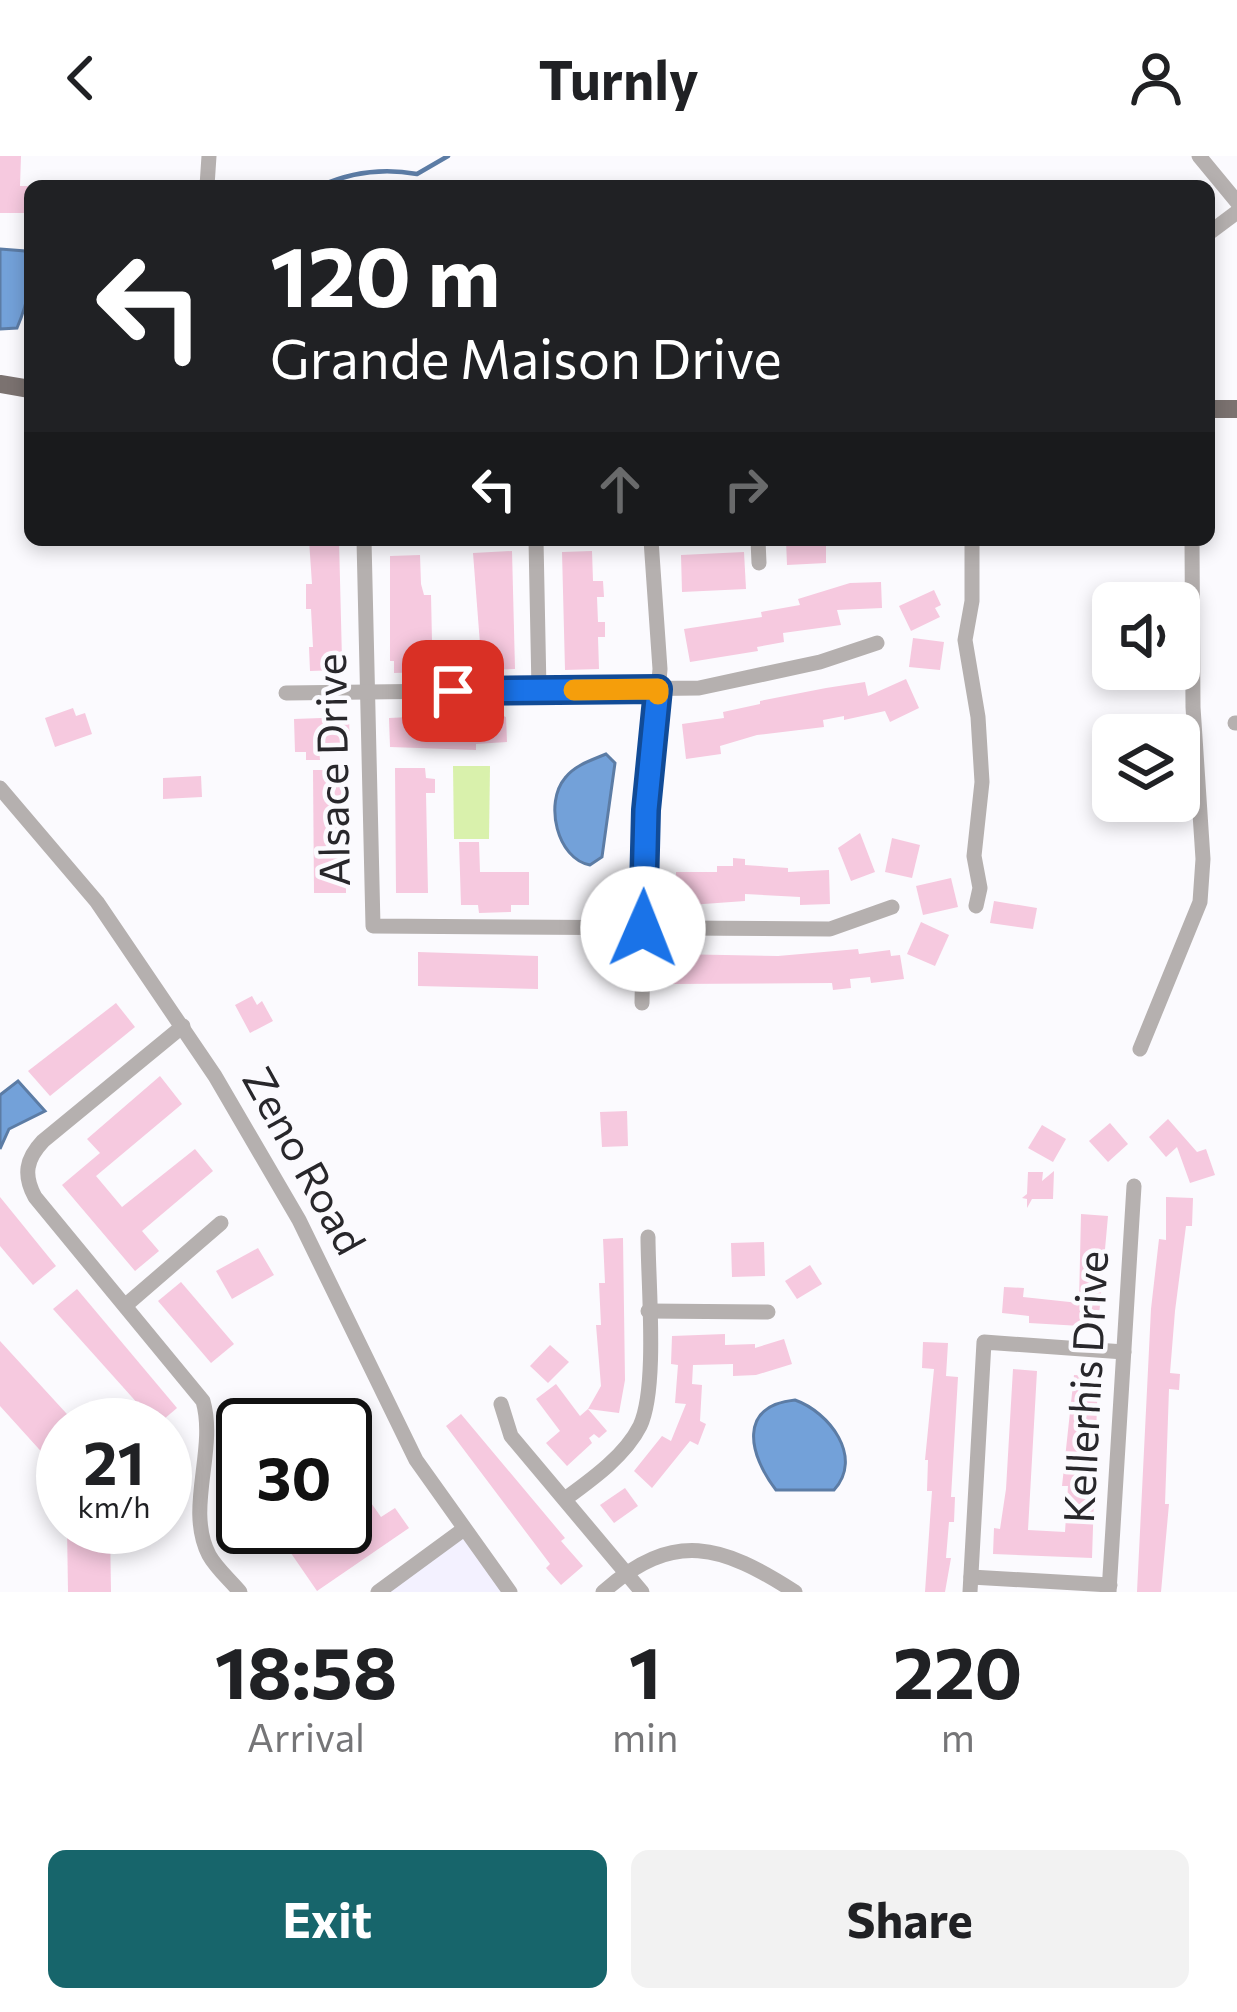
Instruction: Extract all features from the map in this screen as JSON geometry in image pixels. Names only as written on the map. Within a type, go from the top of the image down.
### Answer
[{"type":"street","points":[[1199,156],[1237,202]]},
{"type":"street","name":"Alsace Drive","points":[[364,546],[373,926],[643,929]]},
{"type":"street","points":[[536,546],[539,690]]},
{"type":"street","points":[[642,1004],[646,810],[658,689],[652,546]]},
{"type":"street","points":[[758,546],[759,563]]},
{"type":"street","points":[[972,546],[972,601],[965,640],[978,717],[982,782],[974,856],[980,888],[976,906]]},
{"type":"street","points":[[1140,1049],[1200,902],[1203,859],[1193,707],[1192,546]]},
{"type":"street","points":[[286,693],[721,685],[877,644]]},
{"type":"street","name":"Zeno Road","points":[[0,788],[82,881],[183,1026],[299,1220],[416,1460],[510,1592]]},
{"type":"street","points":[[643,929],[830,929],[892,907]]},
{"type":"street","points":[[183,1026],[43,1141],[28,1162],[35,1197],[198,1391],[206,1410],[201,1504],[206,1547],[240,1592]]},
{"type":"street","name":"Kellerhis Drive","points":[[1110,1588],[1134,1186]]},
{"type":"street","points":[[126,1305],[221,1223]]},
{"type":"street","points":[[565,1499],[620,1453],[638,1430],[647,1394],[648,1237]]},
{"type":"street","points":[[648,1311],[768,1312]]},
{"type":"street","points":[[1110,1588],[971,1584],[984,1342],[1124,1352]]},
{"type":"street","points":[[501,1404],[511,1436],[642,1592]]},
{"type":"street","points":[[378,1592],[464,1529]]},
{"type":"street","points":[[603,1592],[652,1557],[722,1551],[794,1592]]},
{"type":"shaded area","points":[[464,1529],[510,1592],[378,1592]]},
{"type":"green space","points":[[453,766],[490,766],[489,839],[454,839]]},
{"type":"water","points":[[0,249],[24,251],[24,309],[17,328],[0,329]]},
{"type":"water","points":[[606,754],[615,763],[602,857],[590,865],[579,861],[562,841],[555,801],[569,773]]},
{"type":"water","points":[[18,1081],[45,1111],[9,1129],[0,1149],[0,1095]]},
{"type":"water","points":[[795,1400],[820,1414],[844,1450],[842,1477],[834,1490],[776,1490],[759,1462],[756,1422],[776,1404]]},
{"type":"building","points":[[0,156],[21,156],[24,213],[0,213]]},
{"type":"building","points":[[309,546],[339,546],[342,660],[337,660],[338,670],[310,671],[309,647],[313,647],[306,584],[312,584]]},
{"type":"building","points":[[786,546],[826,546],[826,563],[787,565]]},
{"type":"building","points":[[512,551],[515,669],[482,670],[473,553]]},
{"type":"building","points":[[592,551],[593,581],[603,581],[604,597],[597,597],[598,622],[605,622],[605,637],[598,637],[599,669],[565,670],[562,552]]},
{"type":"building","points":[[744,552],[746,589],[682,592],[681,555]]},
{"type":"building","points":[[420,555],[424,595],[431,595],[427,672],[394,673],[390,556]]},
{"type":"building","points":[[881,582],[882,608],[837,610],[841,625],[783,633],[784,642],[757,647],[758,651],[690,662],[684,629],[762,617],[761,612],[800,605],[798,599],[850,583]]},
{"type":"building","points":[[934,590],[940,617],[911,631],[899,606]]},
{"type":"building","points":[[913,638],[944,642],[940,670],[909,667]]},
{"type":"building","points":[[906,679],[919,708],[890,722],[885,711],[844,720],[844,716],[823,720],[824,727],[757,735],[720,746],[721,754],[686,759],[682,724],[724,718],[723,712],[760,701],[865,682],[868,696]]},
{"type":"building","points":[[73,708],[76,716],[85,713],[92,734],[55,747],[45,718]]},
{"type":"building","points":[[496,713],[506,717],[507,742],[476,744],[476,750],[390,747],[389,718]]},
{"type":"building","points":[[349,717],[350,748],[319,749],[320,760],[306,760],[306,752],[295,752],[294,719]]},
{"type":"building","points":[[395,768],[425,768],[426,778],[435,779],[435,793],[426,793],[428,893],[396,893]]},
{"type":"building","points":[[313,770],[346,770],[346,893],[314,893]]},
{"type":"building","points":[[201,776],[202,797],[163,799],[163,778]]},
{"type":"building","points":[[860,833],[875,872],[851,881],[838,848]]},
{"type":"building","points":[[892,838],[920,845],[912,878],[885,872]]},
{"type":"building","points":[[459,842],[479,842],[480,872],[529,872],[529,905],[511,905],[511,912],[479,913],[478,905],[461,905]]},
{"type":"building","points":[[733,858],[745,859],[745,865],[788,868],[788,872],[829,870],[830,904],[800,905],[800,897],[745,894],[745,901],[676,906],[676,872],[717,872],[717,866],[733,866]]},
{"type":"building","points":[[951,878],[958,907],[923,915],[916,886]]},
{"type":"building","points":[[994,901],[1037,908],[1033,929],[990,923]]},
{"type":"building","points":[[921,922],[949,935],[935,966],[907,954]]},
{"type":"building","points":[[858,949],[859,954],[890,950],[891,956],[900,955],[904,979],[871,983],[870,977],[850,979],[851,988],[833,990],[832,983],[673,984],[672,954],[778,956]]},
{"type":"building","points":[[418,952],[538,956],[538,989],[418,986]]},
{"type":"building","points":[[252,996],[257,1005],[262,1001],[273,1021],[250,1033],[235,1005]]},
{"type":"building","points":[[116,1003],[135,1027],[50,1096],[28,1071]]},
{"type":"building","points":[[160,1076],[182,1104],[96,1176],[122,1207],[195,1149],[213,1171],[142,1231],[159,1251],[135,1271],[62,1185],[100,1153],[87,1139]]},
{"type":"building","points":[[627,1111],[628,1146],[602,1147],[600,1112]]},
{"type":"building","points":[[1168,1119],[1197,1152],[1206,1149],[1215,1175],[1190,1183],[1177,1147],[1166,1157],[1149,1137]]},
{"type":"building","points":[[1110,1123],[1128,1144],[1108,1162],[1089,1141]]},
{"type":"building","points":[[1042,1125],[1066,1139],[1053,1162],[1028,1148]]},
{"type":"building","points":[[1054,1171],[1053,1199],[1032,1199],[1027,1208],[1027,1199],[1022,1198],[1027,1194],[1028,1172],[1043,1172],[1042,1181]]},
{"type":"building","points":[[0,1197],[56,1266],[33,1285],[0,1246]]},
{"type":"building","points":[[1166,1197],[1193,1198],[1192,1226],[1186,1226],[1175,1311],[1170,1373],[1180,1374],[1179,1390],[1169,1389],[1165,1504],[1169,1504],[1161,1592],[1137,1592],[1151,1309],[1159,1239],[1166,1240]]},
{"type":"building","points":[[1081,1214],[1108,1216],[1098,1327],[1029,1323],[1029,1316],[1002,1313],[1004,1287],[1024,1288],[1023,1297],[1079,1303]]},
{"type":"building","points":[[623,1238],[625,1380],[619,1413],[588,1409],[601,1386],[596,1325],[601,1325],[599,1283],[605,1283],[603,1239]]},
{"type":"building","points":[[764,1242],[765,1276],[732,1277],[731,1243]]},
{"type":"building","points":[[258,1248],[274,1275],[232,1299],[216,1271]]},
{"type":"building","points":[[810,1265],[822,1284],[797,1299],[785,1281]]},
{"type":"building","points":[[181,1282],[234,1344],[211,1363],[158,1301]]},
{"type":"building","points":[[77,1289],[169,1398],[133,1398],[53,1309]]},
{"type":"building","points":[[725,1334],[725,1345],[755,1344],[755,1348],[784,1339],[792,1364],[756,1375],[733,1376],[733,1364],[693,1365],[692,1384],[702,1385],[700,1421],[706,1424],[698,1445],[690,1441],[652,1488],[634,1471],[662,1436],[671,1441],[686,1404],[675,1403],[678,1365],[671,1364],[672,1336]]},
{"type":"building","points":[[0,1341],[52,1398],[36,1398],[36,1446],[0,1406]]},
{"type":"building","points":[[923,1342],[948,1343],[946,1376],[958,1377],[951,1497],[955,1497],[954,1522],[949,1522],[946,1558],[951,1558],[945,1592],[925,1592],[932,1491],[927,1491],[925,1460],[934,1369],[922,1368]]},
{"type":"building","points":[[550,1345],[569,1362],[548,1383],[530,1366]]},
{"type":"building","points":[[1013,1369],[1037,1371],[1028,1530],[1065,1532],[1068,1486],[1062,1486],[1074,1375],[1098,1376],[1092,1558],[993,1554],[994,1528],[1000,1529],[1006,1489]]},
{"type":"building","points":[[556,1384],[580,1416],[588,1409],[607,1431],[599,1438],[594,1434],[589,1438],[592,1443],[567,1466],[546,1443],[560,1431],[536,1399]]},
{"type":"building","points":[[461,1414],[583,1566],[561,1585],[446,1426]]},
{"type":"building","points":[[625,1488],[638,1506],[614,1523],[600,1505]]},
{"type":"building","points":[[372,1504],[381,1517],[395,1508],[409,1528],[372,1553]]},
{"type":"building","points":[[67,1554],[110,1554],[111,1592],[68,1592]]},
{"type":"building","points":[[292,1554],[371,1554],[317,1591]]},
{"type":"waterway","points":[[336,180],[368,172],[417,174],[448,156]]},
{"type":"slow traffic","points":[[574,690],[658,689],[658,694]]},
{"type":"route","points":[[453,691],[658,689],[646,810],[643,929]]}]
